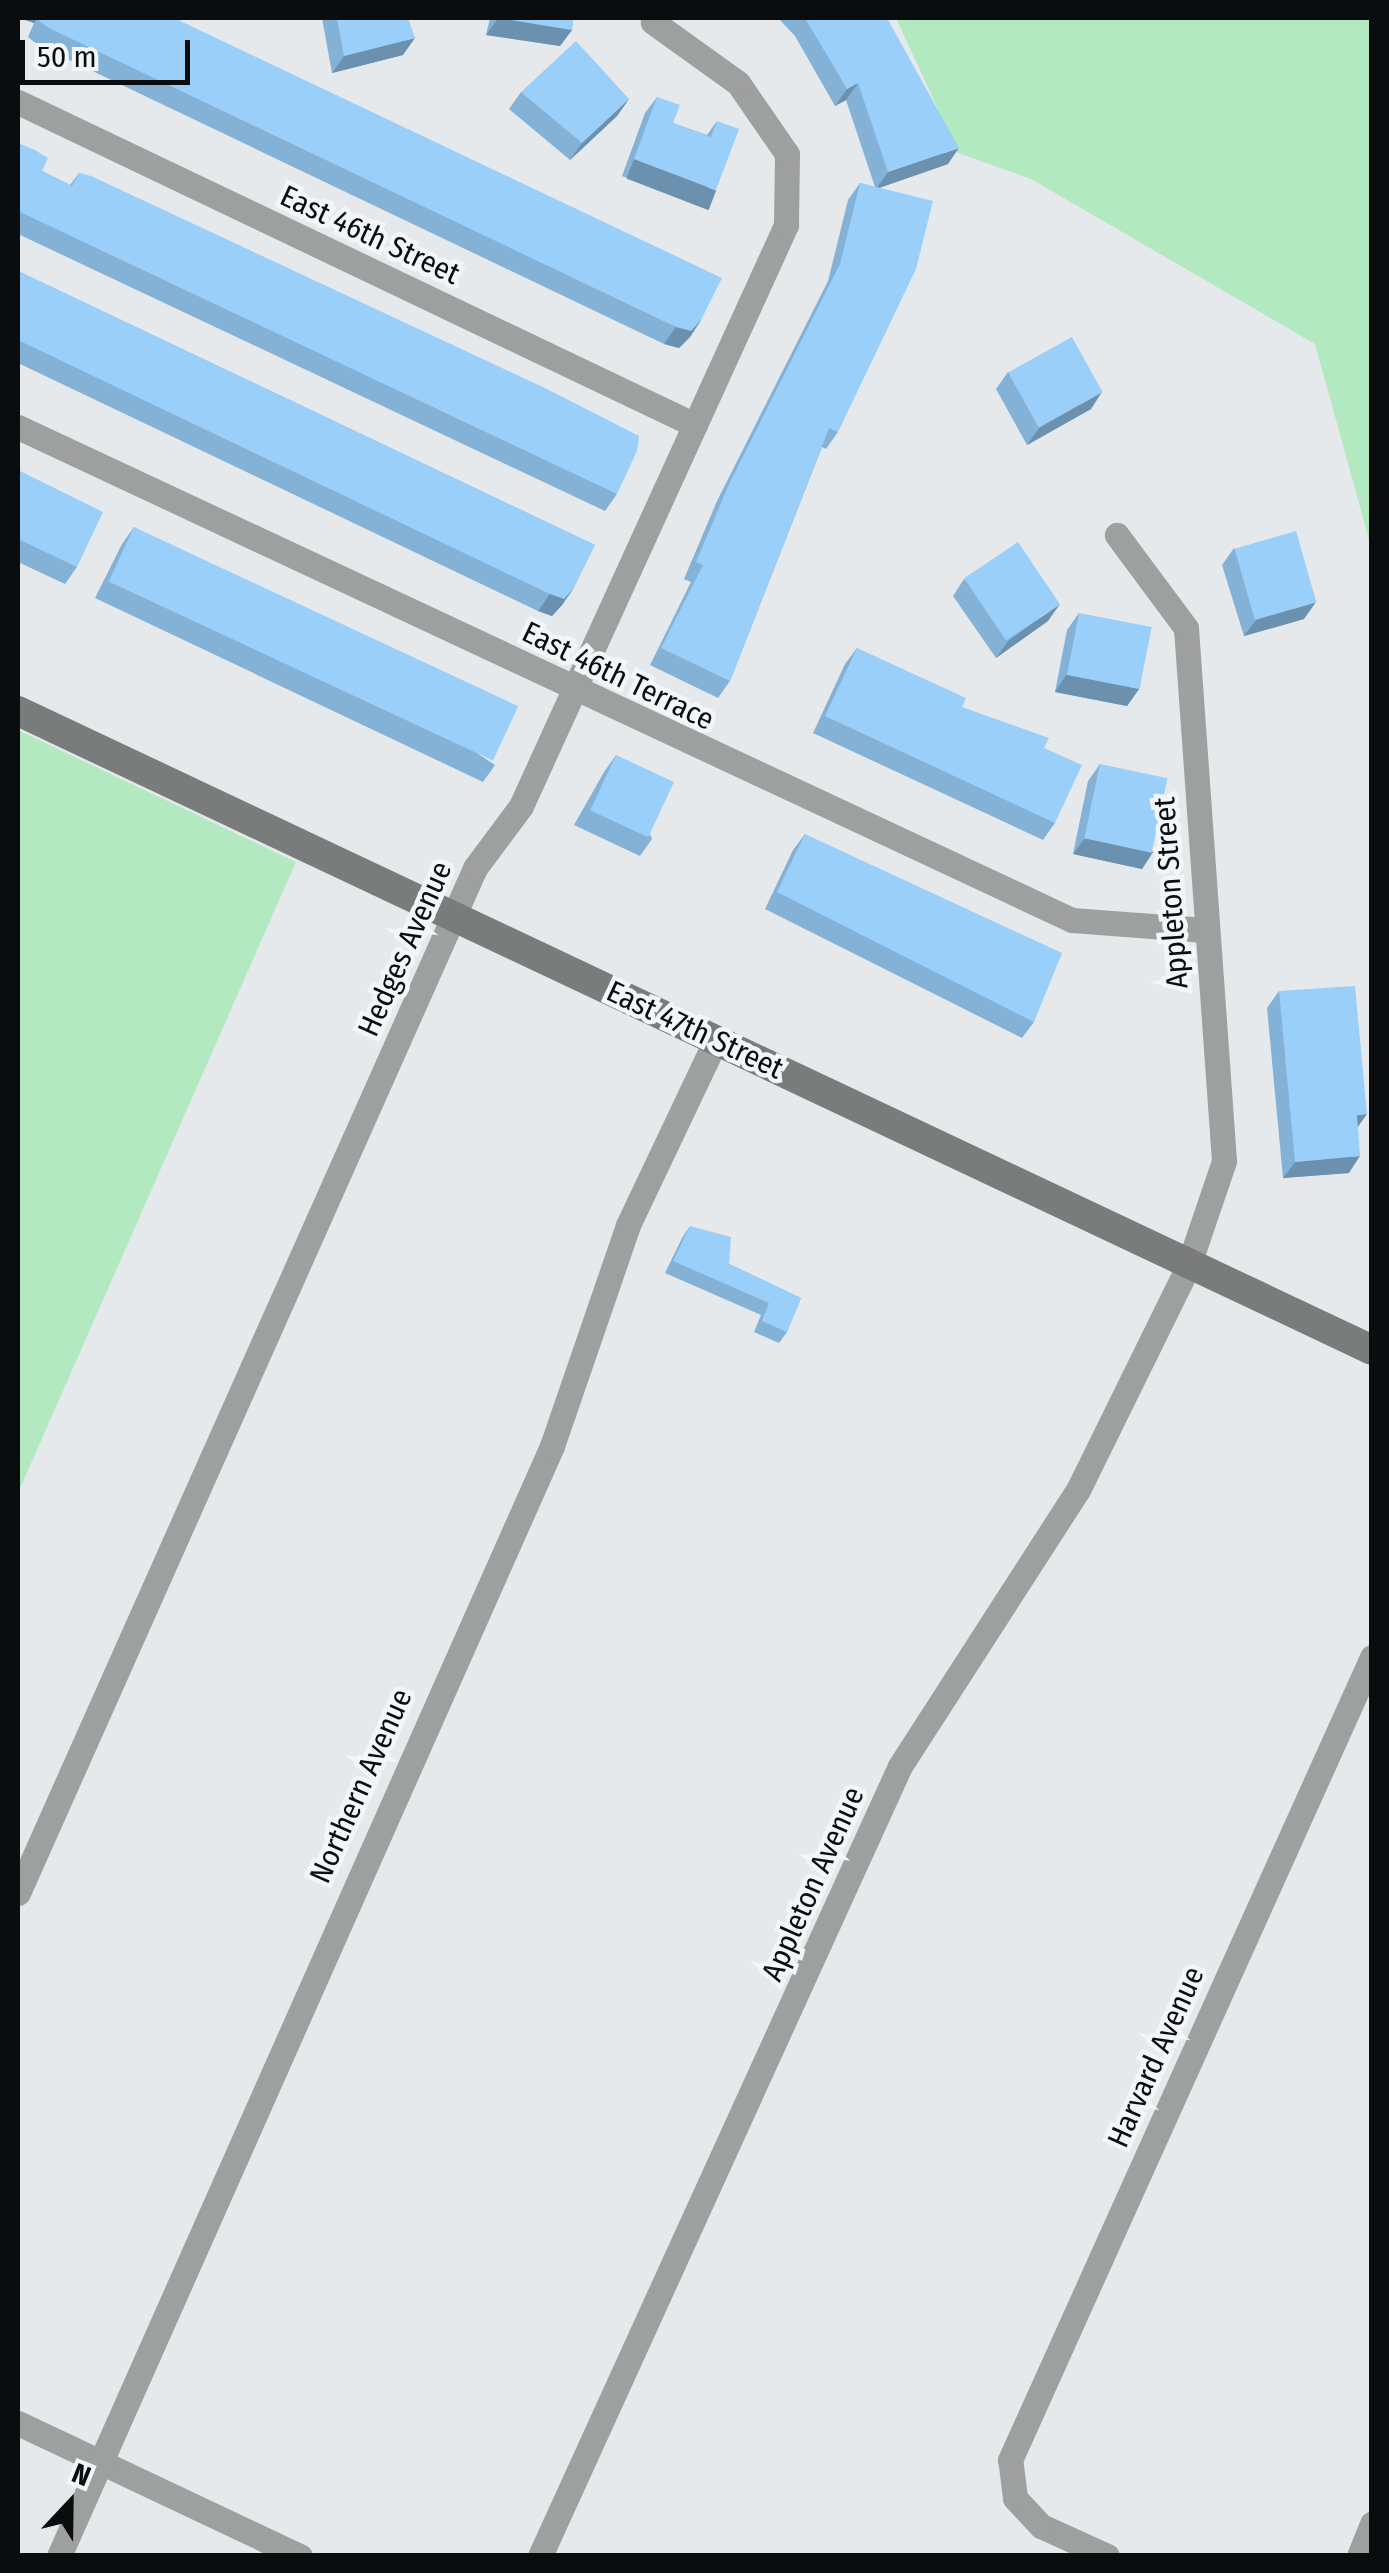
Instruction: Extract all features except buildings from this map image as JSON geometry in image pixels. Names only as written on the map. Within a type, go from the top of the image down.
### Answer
[{"type":"main road","name":"East 47th Street","points":[[18,711],[1372,1350]]},
{"type":"street","name":"Hedges Avenue","points":[[18,1893],[456,918],[573,691],[786,225],[787,154],[738,84],[654,22]]},
{"type":"street","name":"East 46th Street","points":[[18,102],[694,425]]},
{"type":"street","name":"East 46th Terrace","points":[[18,427],[573,691],[1072,920],[1206,930]]},
{"type":"street","name":"Appleton Street","points":[[1117,535],[1186,628],[1224,1161],[1189,1264]]},
{"type":"street","name":"Northern Avenue","points":[[60,2556],[552,1446],[628,1225],[716,1040]]},
{"type":"street","name":"Appleton Avenue","points":[[540,2556],[900,1766],[1078,1490],[1189,1264]]},
{"type":"street","name":"Harvard Avenue","points":[[1107,2556],[1041,2526],[1013,2485],[1010,2460],[1372,1656]]},
{"type":"street","points":[[18,2423],[300,2556]]},
{"type":"street","points":[[1359,2556],[1372,2523]]},
{"type":"green space","points":[[896,18],[1371,18],[1371,547],[1315,344],[1031,179],[958,153]]},
{"type":"green space","points":[[18,730],[296,862],[18,1493]]}]
